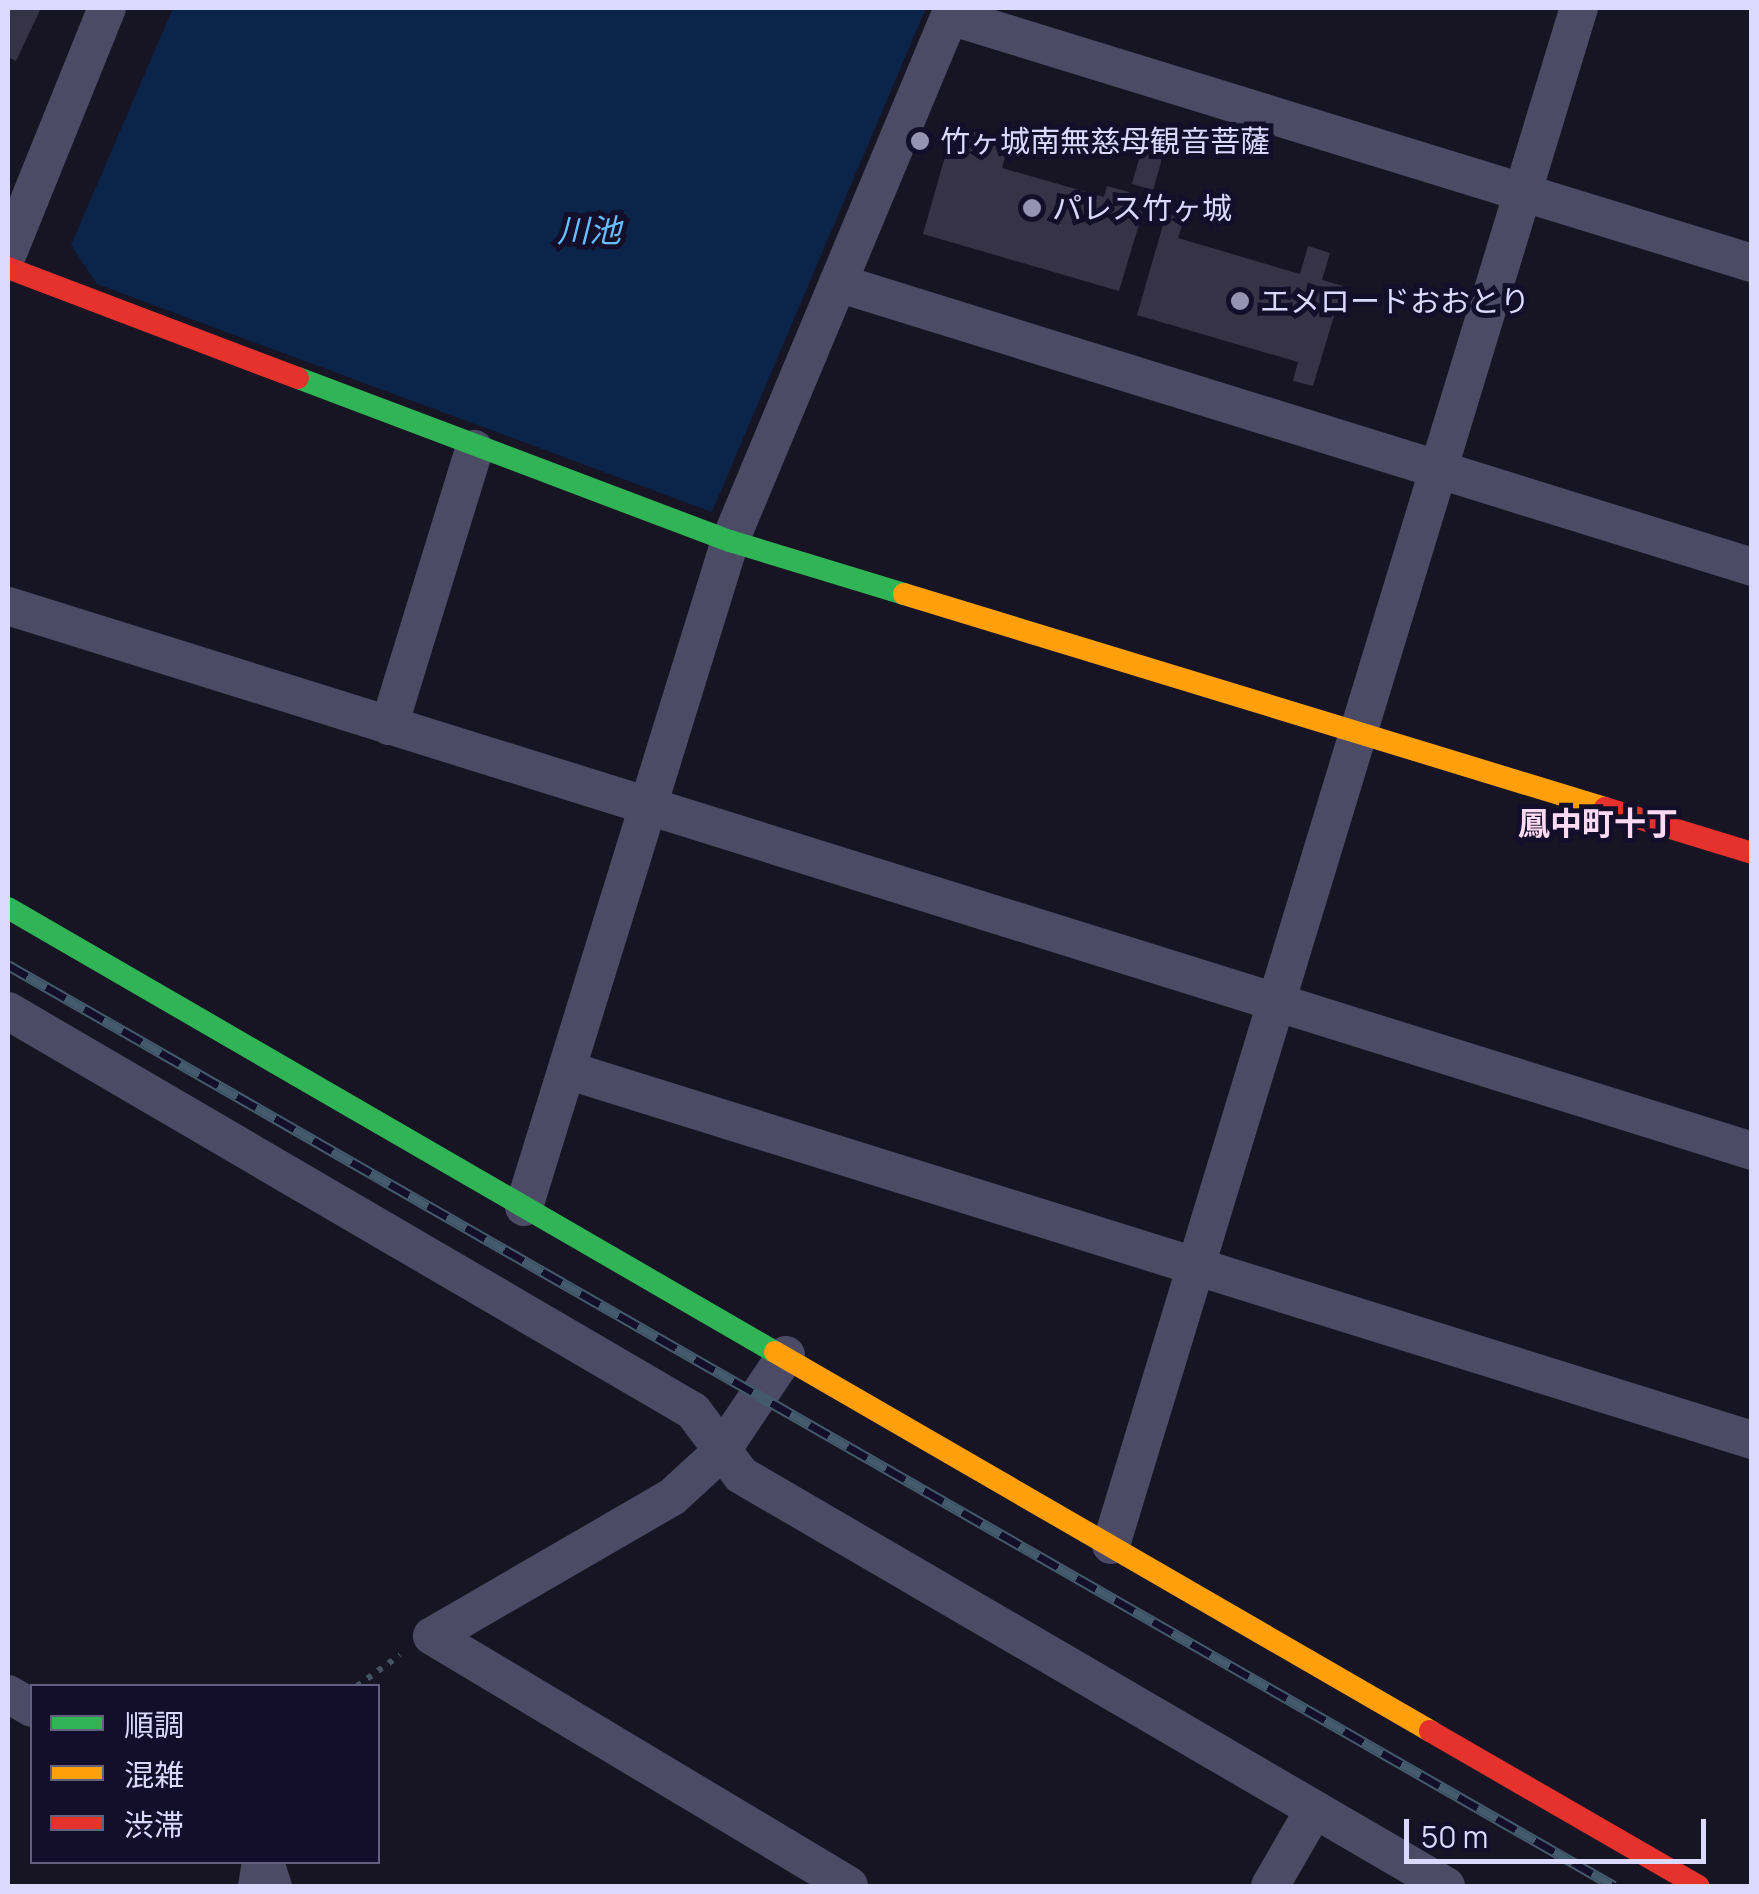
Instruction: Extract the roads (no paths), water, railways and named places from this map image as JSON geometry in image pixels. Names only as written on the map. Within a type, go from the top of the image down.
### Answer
[{"type":"street","points":[[8,254],[107,8]]},
{"type":"street","points":[[1111,1545],[1280,1004],[1579,8]]},
{"type":"street","points":[[524,1206],[730,541],[952,12],[1752,263]]},
{"type":"street","points":[[8,268],[474,448],[730,541],[1752,853]]},
{"type":"street","points":[[838,283],[1752,567]]},
{"type":"street","points":[[389,726],[474,448]]},
{"type":"street","points":[[8,606],[1752,1151]]},
{"type":"street","points":[[8,908],[1698,1886]]},
{"type":"street","points":[[8,1011],[693,1411],[720,1453],[741,1476],[1446,1886]]},
{"type":"street","points":[[567,1070],[1197,1271],[1752,1440]]},
{"type":"street","points":[[786,1356],[720,1453],[672,1496],[432,1636],[849,1886]]},
{"type":"street","points":[[8,1694],[30,1707]]},
{"type":"street","points":[[1270,1886],[1314,1810]]},
{"type":"water","name":"川池","points":[[173,8],[926,8],[712,512],[97,284],[71,245]]},
{"type":"railway","points":[[8,965],[1614,1886]]},
{"type":"place","name":"竹ヶ城南無慈母観音菩薩","points":[[920,141]]},
{"type":"place","name":"パレス竹ヶ城","points":[[1032,208]]},
{"type":"place","name":"エメロードおおとり","points":[[1240,301]]},
{"type":"district","name":"鳳中町十丁","points":[[1598,823]]}]
